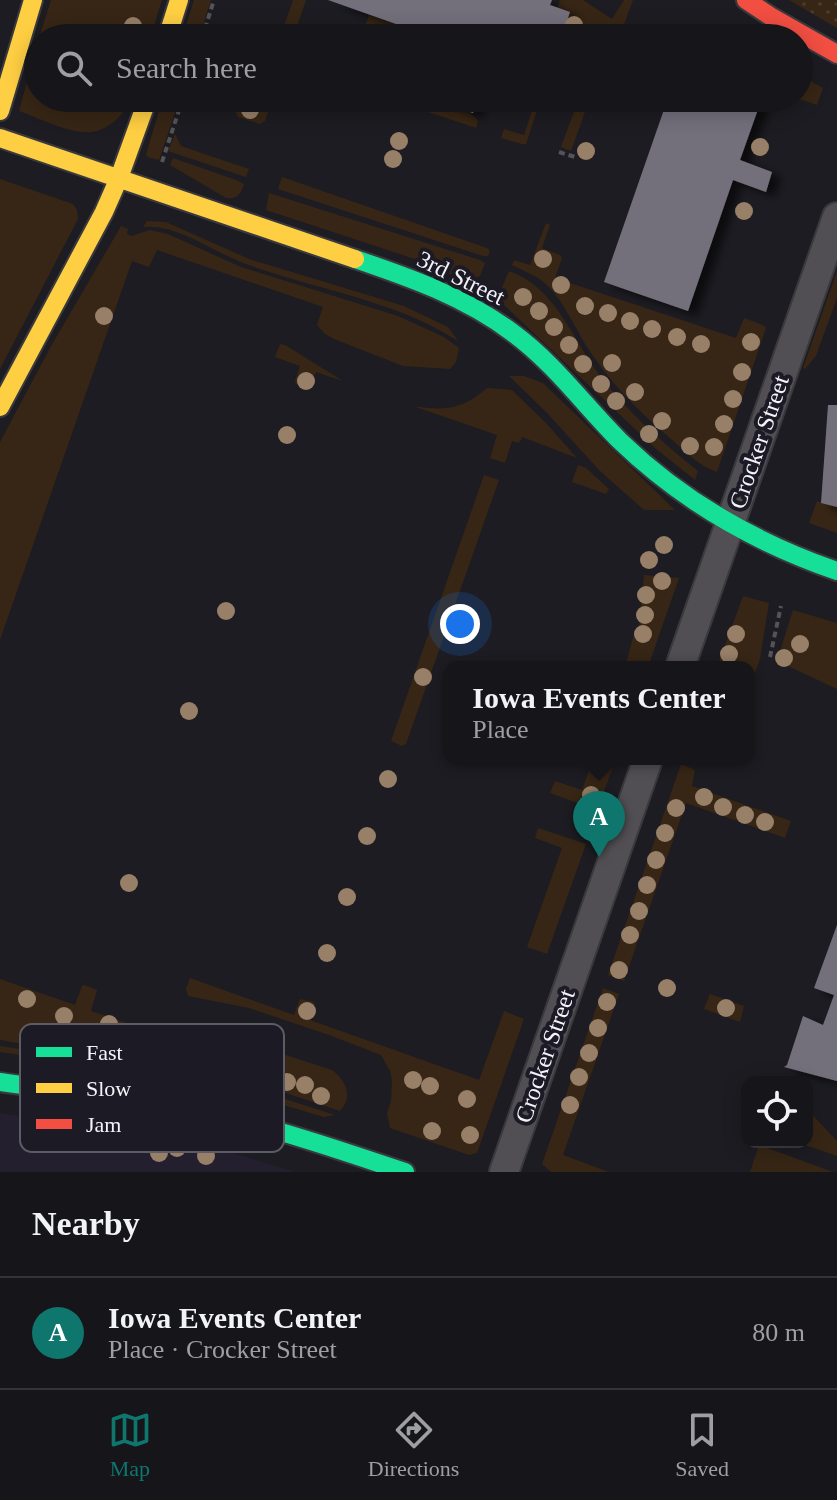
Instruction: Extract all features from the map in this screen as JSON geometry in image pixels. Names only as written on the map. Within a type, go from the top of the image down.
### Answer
[{"type":"main road","points":[[26,24],[33,0]]},
{"type":"main road","points":[[171,24],[179,0]]},
{"type":"main road","points":[[746,0],[784,24]]},
{"type":"main road","points":[[0,111],[24,30]]},
{"type":"main road","points":[[813,40],[837,54]]},
{"type":"main road","points":[[0,407],[104,212],[143,112]]},
{"type":"main road","name":"3rd Street","points":[[0,138],[417,280],[466,302],[511,330],[543,358],[650,469],[698,505],[758,541],[837,571]]},
{"type":"main road","points":[[0,1082],[20,1085]]},
{"type":"main road","points":[[284,1133],[405,1172]]},
{"type":"street","name":"Crocker Street","points":[[682,661],[837,217]]},
{"type":"street","name":"Crocker Street","points":[[504,1172],[646,765]]},
{"type":"path","points":[[206,24],[214,0]]},
{"type":"path","points":[[162,162],[178,112]]},
{"type":"path","points":[[559,152],[575,157]]},
{"type":"path","points":[[770,657],[781,606]]},
{"type":"shaded area","points":[[51,0],[162,0],[154,24],[43,24]]},
{"type":"shaded area","points":[[194,0],[211,0],[203,24],[186,24]]},
{"type":"shaded area","points":[[293,0],[306,0],[298,24],[285,24]]},
{"type":"shaded area","points":[[560,0],[583,0],[612,19],[624,0],[633,0],[624,24],[566,24],[570,12],[557,8]]},
{"type":"shaded area","points":[[789,0],[837,0],[837,28]]},
{"type":"shaded area","points":[[369,15],[396,24],[366,24]]},
{"type":"shaded area","points":[[813,83],[823,88],[817,105],[813,104]]},
{"type":"shaded area","points":[[24,93],[24,112],[123,112],[105,128],[81,132],[19,111]]},
{"type":"shaded area","points":[[159,112],[175,112],[159,160],[146,154]]},
{"type":"shaded area","points":[[268,112],[265,121],[260,124],[238,117],[236,113]]},
{"type":"shaded area","points":[[428,112],[468,112],[478,121],[476,128]]},
{"type":"shaded area","points":[[531,112],[536,112],[526,144],[501,138],[504,129],[524,135]]},
{"type":"shaded area","points":[[574,112],[585,112],[571,151],[561,147]]},
{"type":"shaded area","points":[[175,134],[181,146],[249,169],[246,177],[168,151]]},
{"type":"shaded area","points":[[173,158],[244,184],[238,196],[226,198],[170,165]]},
{"type":"shaded area","points":[[282,177],[490,251],[488,256],[483,256],[278,189]]},
{"type":"shaded area","points":[[0,179],[73,204],[78,219],[0,369]]},
{"type":"shaded area","points":[[269,193],[485,263],[480,276],[464,281],[433,265],[266,210]]},
{"type":"shaded area","points":[[147,221],[166,222],[249,259],[404,306],[448,327],[458,341],[381,305],[246,264],[182,234],[143,227]]},
{"type":"shaded area","points":[[546,223],[550,225],[542,248],[562,258],[555,278],[736,338],[744,318],[766,328],[717,472],[693,458],[636,407],[594,358],[549,287],[512,265],[514,260],[530,265]]},
{"type":"shaded area","points":[[121,226],[128,229],[127,234],[131,236],[150,230],[168,234],[241,267],[398,316],[444,337],[459,348],[456,362],[450,369],[403,366],[325,334],[317,325],[323,307],[157,250],[149,267],[132,261],[0,640],[0,442]]},
{"type":"shaded area","points":[[509,271],[526,279],[552,303],[604,381],[648,429],[698,471],[695,480],[655,448],[504,305],[500,292]]},
{"type":"shaded area","points":[[837,271],[837,298],[816,356],[805,369],[803,368]]},
{"type":"shaded area","points":[[280,344],[343,381],[316,372],[309,388],[296,384],[300,366],[275,357]]},
{"type":"shaded area","points":[[509,376],[524,376],[543,383],[675,510],[644,510],[600,471]]},
{"type":"shaded area","points":[[487,388],[512,390],[577,458],[522,437],[519,443],[512,441],[505,463],[490,458],[497,435],[413,406],[434,408],[461,405]]},
{"type":"shaded area","points":[[578,465],[586,468],[609,489],[606,494],[572,482]]},
{"type":"shaded area","points":[[484,475],[499,480],[406,744],[402,746],[391,741]]},
{"type":"shaded area","points":[[817,501],[837,507],[837,533],[809,523]]},
{"type":"shaded area","points":[[644,575],[679,578],[650,661],[627,661],[635,630],[639,630]]},
{"type":"shaded area","points":[[743,596],[769,603],[755,673],[755,661],[719,661]]},
{"type":"shaded area","points":[[793,610],[837,623],[837,689],[777,661]]},
{"type":"shaded area","points":[[591,765],[614,765],[597,810],[550,793],[555,781],[582,790]]},
{"type":"shaded area","points":[[681,765],[695,770],[692,786],[791,821],[785,838],[686,803],[624,981],[608,975]]},
{"type":"shaded area","points":[[538,828],[586,844],[547,954],[527,947],[562,848],[535,838]]},
{"type":"shaded area","points":[[190,978],[294,1015],[300,999],[314,1002],[310,1020],[479,1080],[504,1011],[524,1019],[477,1153],[469,1155],[390,1128],[387,1113],[392,1080],[381,1055],[249,1008],[188,996],[186,989]]},
{"type":"shaded area","points":[[0,979],[75,1005],[84,985],[97,990],[91,1011],[129,1024],[20,1024],[20,1043],[0,1040]]},
{"type":"shaded area","points":[[603,988],[619,994],[563,1155],[609,1172],[551,1172],[542,1164]]},
{"type":"shaded area","points":[[710,994],[744,1006],[740,1022],[704,1009]]},
{"type":"shaded area","points":[[0,1046],[20,1049],[20,1055],[0,1052]]},
{"type":"shaded area","points":[[284,1055],[332,1070],[341,1079],[347,1095],[340,1111],[284,1093]]},
{"type":"shaded area","points":[[284,1099],[335,1115],[324,1117],[284,1105]]},
{"type":"shaded area","points":[[0,1113],[20,1116],[20,1152],[229,1152],[295,1172],[0,1172]]},
{"type":"shaded area","points":[[813,1115],[837,1141],[837,1156],[813,1148]]},
{"type":"shaded area","points":[[758,1148],[767,1148],[833,1172],[750,1172]]},
{"type":"building","points":[[328,0],[552,0],[550,5],[570,12],[566,24],[396,24]]},
{"type":"building","points":[[663,112],[757,112],[740,160],[772,172],[766,192],[733,180],[688,311],[604,282]]},
{"type":"building","points":[[828,405],[837,405],[837,507],[821,503]]},
{"type":"building","points":[[837,925],[837,1081],[784,1067],[803,1016],[823,1025],[834,995],[814,988]]},
{"type":"traffic: fast","points":[[355,259],[437,290],[495,320],[542,358],[620,441],[669,483],[749,533],[837,571]]},
{"type":"traffic: fast","points":[[0,1082],[20,1085]]},
{"type":"traffic: fast","points":[[284,1133],[405,1172]]},
{"type":"traffic: slow","points":[[26,24],[33,0]]},
{"type":"traffic: slow","points":[[171,24],[179,0]]},
{"type":"traffic: slow","points":[[0,111],[24,30]]},
{"type":"traffic: slow","points":[[119,178],[143,112]]},
{"type":"traffic: slow","points":[[0,138],[355,259]]},
{"type":"traffic: slow","points":[[0,407],[119,178]]},
{"type":"traffic: jam","points":[[746,0],[784,24]]},
{"type":"traffic: jam","points":[[813,40],[837,54]]},
{"type":"place","name":"Iowa Events Center","points":[[599,857]]}]
